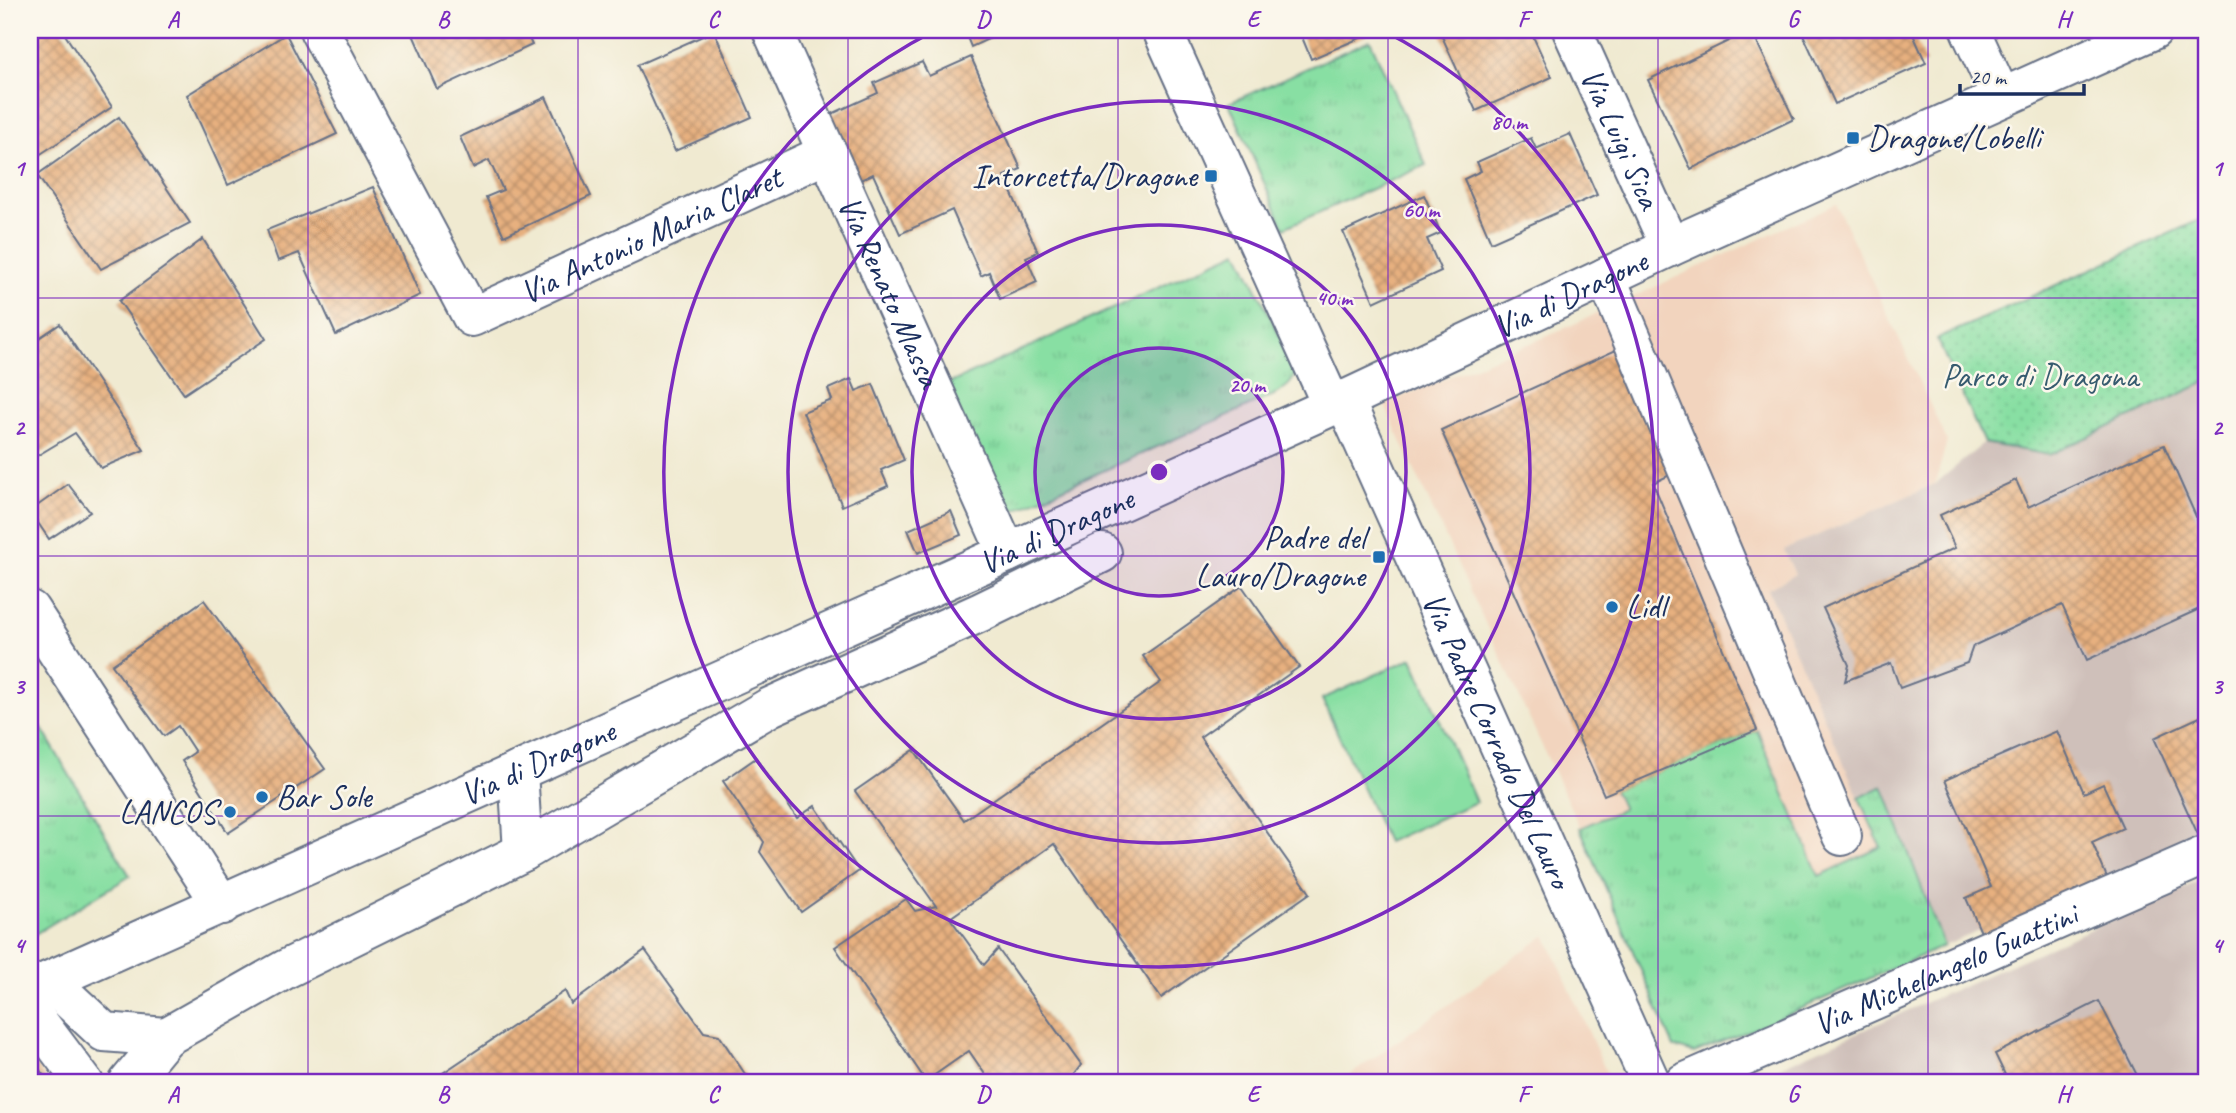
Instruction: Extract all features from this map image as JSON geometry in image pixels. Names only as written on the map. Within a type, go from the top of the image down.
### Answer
[{"type":"street","name":"Via Antonio Maria Claret","points":[[319,30],[472,317],[828,153]]},
{"type":"street","name":"Via Renato Massa","points":[[772,30],[1007,554]]},
{"type":"street","name":"Via Padre Corrado Del Lauro","points":[[1162,30],[1338,402],[1651,1083]]},
{"type":"street","name":"Via Luigi Sica","points":[[1572,30],[1670,247]]},
{"type":"street","points":[[1970,30],[2001,97]]},
{"type":"street","name":"Via di Dragone","points":[[36,993],[222,905],[1007,554],[1670,247],[2153,30]]},
{"type":"street","points":[[1606,277],[1842,836]]},
{"type":"street","points":[[128,1083],[166,1037],[286,969],[523,852],[770,707],[981,612],[1102,553]]},
{"type":"street","points":[[939,584],[981,612]]},
{"type":"street","points":[[30,611],[222,905]]},
{"type":"street","points":[[518,771],[523,852]]},
{"type":"street","name":"Via Michelangelo Guattini","points":[[1684,1083],[2206,855]]},
{"type":"street","points":[[36,993],[104,1032],[166,1037]]},
{"type":"street","points":[[36,993],[84,1083]]},
{"type":"shaded area","points":[[1836,204],[1947,441],[1935,484],[1784,550],[1795,574],[1768,589],[1882,847],[1818,876],[1614,790],[1623,808],[1580,828],[1384,404],[1548,336]]},
{"type":"shaded area","points":[[2206,382],[2206,835],[1944,946],[1883,787],[1859,798],[1768,589],[1795,574],[1784,550],[1935,484],[1984,443],[2049,455]]},
{"type":"shaded area","points":[[2206,878],[2206,1083],[1744,1083]]},
{"type":"shaded area","points":[[1546,935],[1611,1083],[1339,1083]]},
{"type":"green space","points":[[1370,40],[1426,165],[1284,228],[1229,103]]},
{"type":"green space","name":"Parco di Dragona","points":[[2206,217],[2206,382],[2049,455],[1984,443],[1937,339]]},
{"type":"green space","points":[[1238,251],[1296,369],[1289,385],[1274,395],[1015,510],[1005,507],[946,385]]},
{"type":"green space","points":[[1412,658],[1476,802],[1387,842],[1322,699]]},
{"type":"green space","points":[[30,709],[130,876],[30,937]]},
{"type":"green space","points":[[1757,730],[1819,876],[1881,847],[1859,798],[1883,786],[1944,946],[1694,1053],[1674,1047],[1580,828],[1623,809],[1614,790]]},
{"type":"building","points":[[30,30],[62,30],[112,107],[30,161]]},
{"type":"building","points":[[411,30],[525,30],[532,45],[437,89]]},
{"type":"building","points":[[964,30],[1008,30],[971,47]]},
{"type":"building","points":[[1299,30],[1379,30],[1311,59]]},
{"type":"building","points":[[1439,30],[1530,30],[1552,77],[1476,111]]},
{"type":"building","points":[[1751,30],[1794,119],[1691,169],[1648,80]]},
{"type":"building","points":[[1801,30],[1911,30],[1926,63],[1835,104]]},
{"type":"building","points":[[714,31],[752,117],[675,151],[637,65]]},
{"type":"building","points":[[286,34],[337,134],[228,185],[187,95]]},
{"type":"building","points":[[971,57],[1021,169],[1004,176],[1038,252],[1026,257],[1037,282],[1000,299],[989,272],[981,276],[952,210],[900,234],[873,174],[854,183],[825,117],[878,93],[874,83],[922,62],[929,76]]},
{"type":"building","points":[[546,97],[591,196],[504,236],[486,197],[503,190],[489,160],[473,168],[460,137]]},
{"type":"building","points":[[119,117],[190,223],[101,269],[37,175]]},
{"type":"building","points":[[1570,134],[1597,195],[1491,242],[1464,179],[1481,171],[1477,162],[1531,138],[1536,149]]},
{"type":"building","points":[[373,187],[420,295],[336,335],[299,253],[278,261],[267,230]]},
{"type":"building","points":[[1424,195],[1441,233],[1427,239],[1441,271],[1374,302],[1343,232]]},
{"type":"building","points":[[203,239],[266,339],[184,394],[119,301]]},
{"type":"building","points":[[60,324],[144,450],[101,468],[75,433],[30,460],[30,344]]},
{"type":"building","name":"Lidl","points":[[1616,350],[1672,474],[1653,483],[1757,730],[1604,795],[1441,430]]},
{"type":"building","points":[[851,379],[856,391],[873,384],[904,460],[881,470],[888,486],[842,506],[803,412],[832,400],[828,389]]},
{"type":"building","points":[[2164,445],[2206,539],[2206,606],[2087,660],[2062,605],[1973,646],[1967,663],[1900,688],[1891,663],[1845,681],[1849,665],[1823,608],[1955,548],[1940,515],[2016,480],[2028,507]]},
{"type":"building","points":[[68,484],[90,512],[49,539],[30,511]]},
{"type":"building","points":[[951,511],[961,535],[918,553],[908,530]]},
{"type":"building","points":[[1242,586],[1299,667],[1200,737],[1310,893],[1161,998],[1054,844],[950,918],[984,965],[998,949],[1081,1065],[1069,1083],[991,1083],[969,1051],[926,1081],[835,947],[906,899],[915,911],[936,906],[855,791],[914,750],[964,820],[1161,682],[1143,656]]},
{"type":"building","points":[[204,600],[325,769],[228,833],[182,761],[195,752],[178,726],[164,736],[112,665]]},
{"type":"building","points":[[2206,714],[2206,836],[2200,839],[2154,738]]},
{"type":"building","points":[[2057,731],[2084,793],[2103,784],[2123,828],[2092,842],[2109,882],[1983,937],[1966,898],[1991,887],[1945,780]]},
{"type":"building","points":[[756,758],[797,818],[815,806],[859,871],[801,912],[760,852],[764,842],[723,781]]},
{"type":"building","points":[[645,950],[704,1032],[719,1035],[751,1083],[428,1083],[565,991],[571,1004]]},
{"type":"building","points":[[2099,1001],[2141,1083],[2009,1083],[1995,1054]]},
{"type":"building","points":[[30,1056],[49,1083],[30,1083]]},
{"type":"place","name":"Dragone/Lobelli","points":[[1853,138]]},
{"type":"place","name":"Intorcetta/Dragone","points":[[1211,176]]},
{"type":"place","name":"Padre del Lauro/Dragone","points":[[1379,557]]},
{"type":"place","name":"Lidl","points":[[1612,607]]},
{"type":"place","name":"Bar Sole","points":[[262,797]]},
{"type":"place","name":"LANCOS","points":[[230,812]]}]
